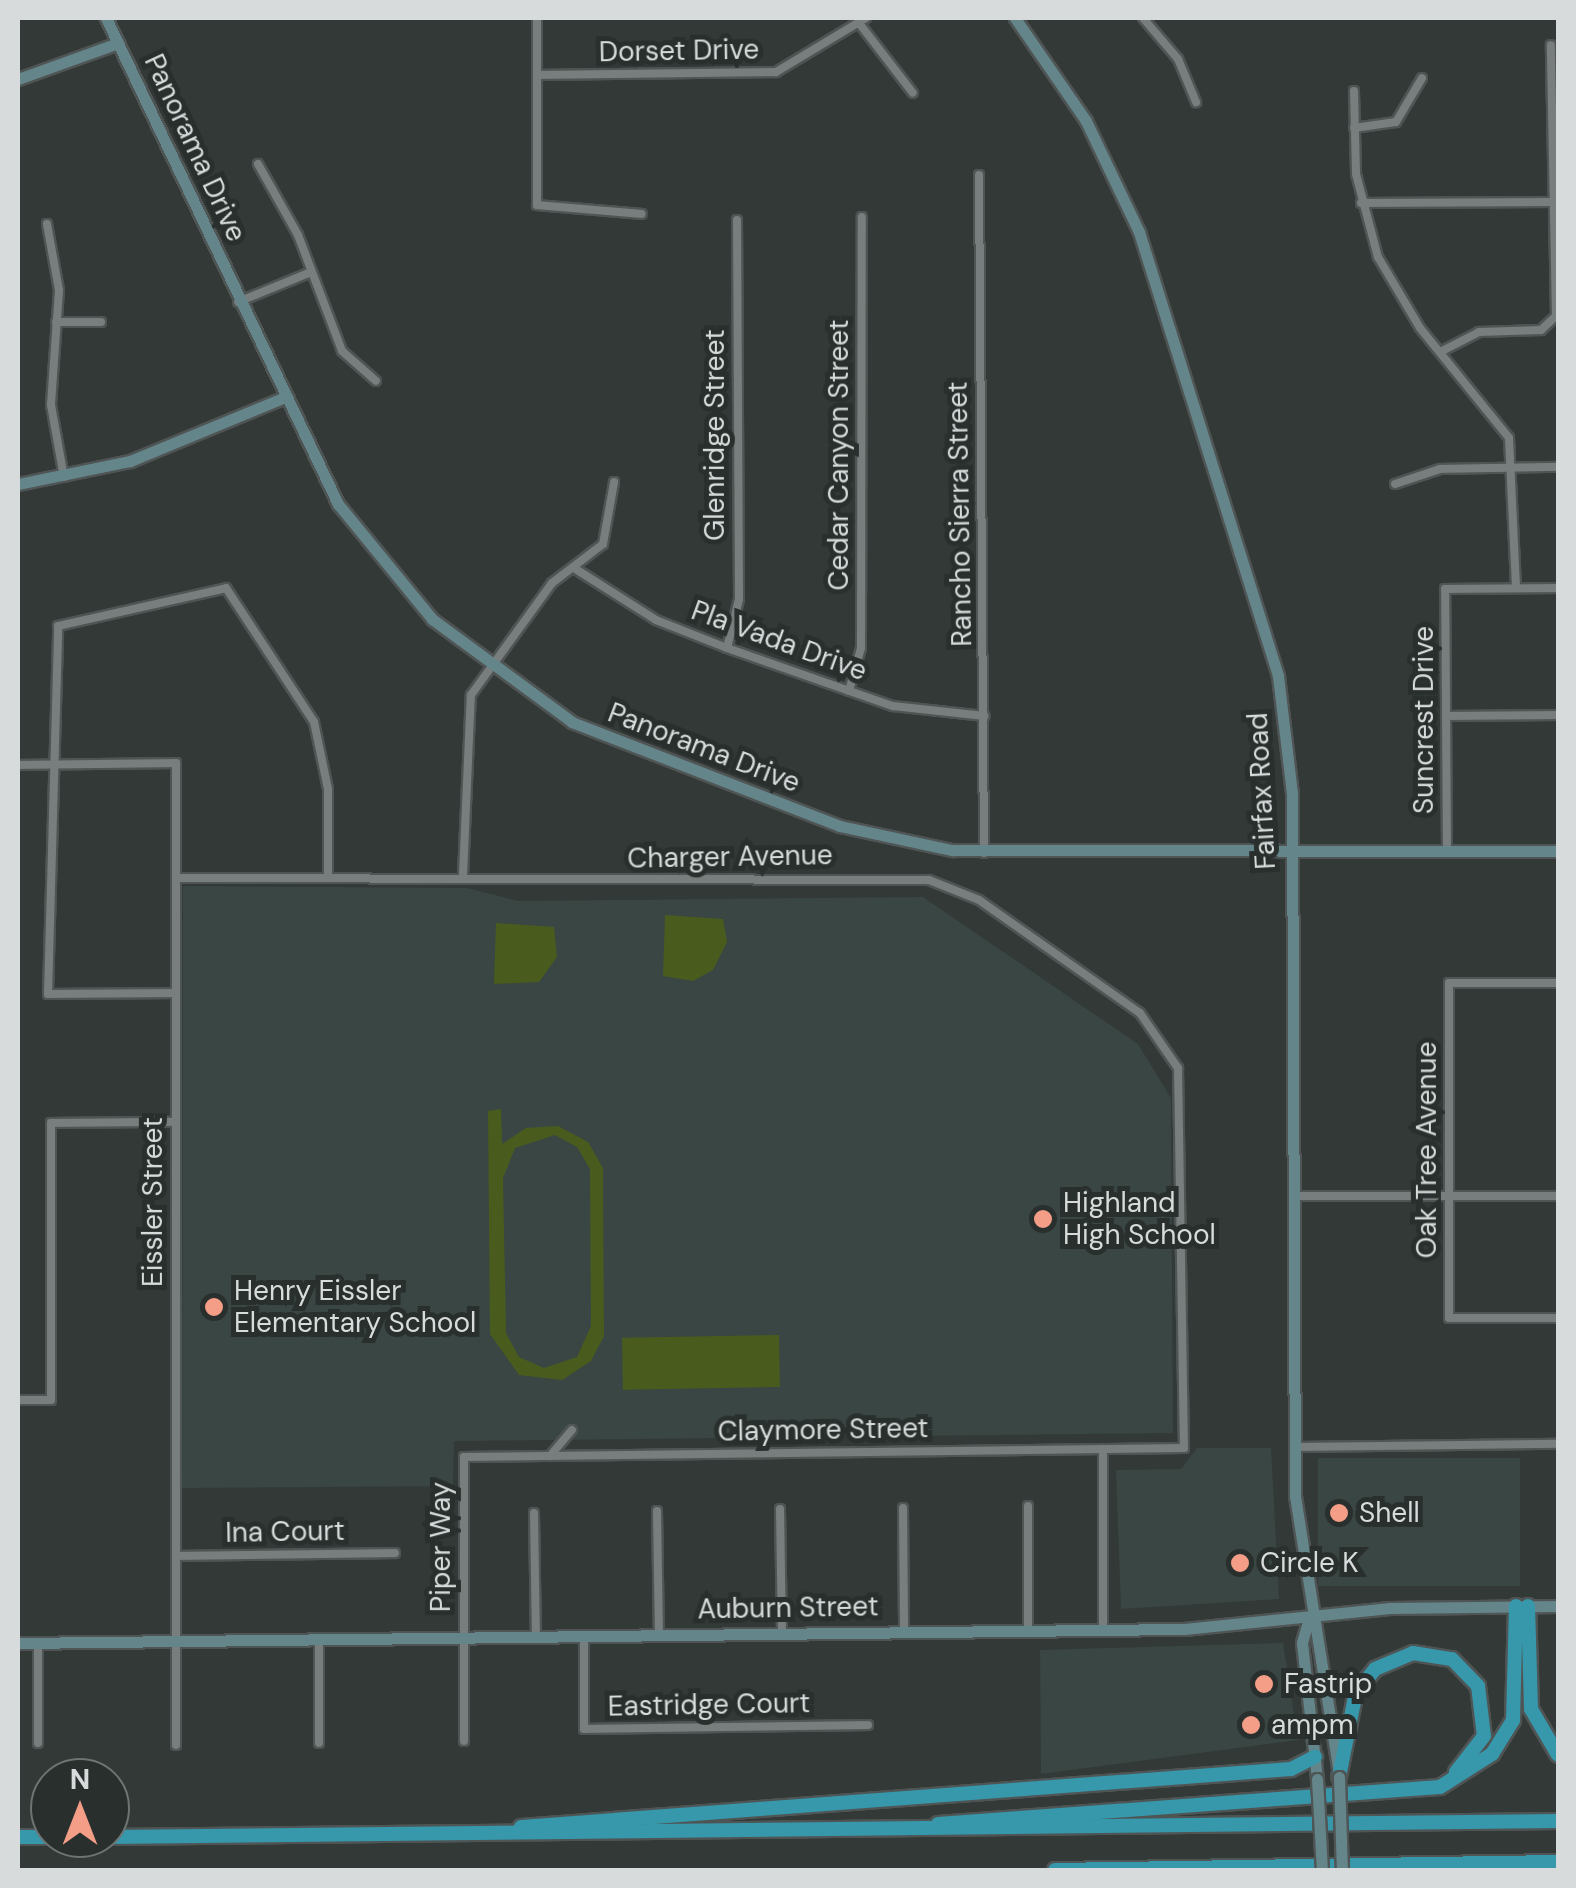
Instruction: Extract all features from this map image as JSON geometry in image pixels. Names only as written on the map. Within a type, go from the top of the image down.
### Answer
[{"type":"highway","points":[[1522,1606],[1532,1709],[1558,1754]]},
{"type":"highway","points":[[775,1835],[1414,1789],[1457,1780],[1505,1737],[1516,1697],[1522,1606]]},
{"type":"highway","points":[[1338,1777],[1356,1692],[1394,1656],[1432,1653],[1468,1672],[1486,1724],[1463,1768],[1414,1789]]},
{"type":"highway","points":[[318,1836],[1291,1769],[1315,1757]]},
{"type":"highway","points":[[130,1837],[775,1835],[1558,1821]]},
{"type":"highway","points":[[1055,1870],[1558,1862]]},
{"type":"main road","name":"Panorama Drive","points":[[106,18],[282,398],[358,532],[486,666],[572,722],[672,767],[857,830],[984,853],[1558,851]]},
{"type":"main road","name":"Fairfax Road","points":[[1015,18],[1106,157],[1153,271],[1188,409],[1269,634],[1287,735],[1292,853],[1295,1447],[1309,1618],[1302,1643],[1317,1779],[1322,1870]]},
{"type":"main road","points":[[18,79],[118,43]]},
{"type":"main road","points":[[18,484],[64,477],[162,450],[282,398]]},
{"type":"main road","name":"Auburn Street","points":[[18,1643],[1103,1630],[1558,1606]]},
{"type":"main road","name":"Fairfax Road","points":[[1309,1618],[1324,1647],[1338,1777],[1342,1870]]},
{"type":"street","points":[[537,18],[537,206],[642,214]]},
{"type":"street","points":[[1143,18],[1178,59],[1196,102]]},
{"type":"street","points":[[862,20],[913,93]]},
{"type":"street","name":"Dorset Drive","points":[[537,75],[776,72],[862,20]]},
{"type":"street","points":[[1440,352],[1479,332],[1549,325],[1553,202],[1551,44]]},
{"type":"street","points":[[1354,128],[1396,122],[1422,78]]},
{"type":"street","points":[[1354,91],[1361,203],[1391,284],[1440,352],[1502,424],[1515,468],[1516,588],[1558,588]]},
{"type":"street","points":[[258,164],[311,272],[342,351],[376,381]]},
{"type":"street","name":"Rancho Sierra Street","points":[[979,175],[984,853]]},
{"type":"street","points":[[1361,203],[1553,202]]},
{"type":"street","name":"Cedar Canyon Street","points":[[850,690],[862,648],[862,217]]},
{"type":"street","name":"Glenridge Street","points":[[726,648],[738,599],[737,220]]},
{"type":"street","points":[[48,224],[56,322],[50,387],[64,477]]},
{"type":"street","points":[[238,302],[311,272]]},
{"type":"street","points":[[56,322],[101,322]]},
{"type":"street","points":[[1395,484],[1440,468],[1558,467]]},
{"type":"street","points":[[464,875],[464,731],[486,666],[609,533],[614,482]]},
{"type":"street","name":"Pla Vada Drive","points":[[574,568],[656,620],[726,648],[915,711],[984,716]]},
{"type":"street","points":[[176,993],[48,994],[48,764],[58,626],[226,588],[314,722],[327,777],[328,876]]},
{"type":"street","name":"Suncrest Drive","points":[[1447,852],[1445,589],[1516,588]]},
{"type":"street","points":[[1446,716],[1558,715]]},
{"type":"street","name":"Eissler Street","points":[[48,764],[176,763],[176,1745]]},
{"type":"street","points":[[18,765],[48,764]]},
{"type":"street","name":"Charger Avenue","points":[[176,878],[464,875],[948,885],[1140,1013],[1172,1053],[1184,1104],[1184,1448]]},
{"type":"street","name":"Oak Tree Avenue","points":[[1558,982],[1449,982],[1449,1318],[1558,1318]]},
{"type":"street","points":[[18,1400],[51,1400],[51,1122],[176,1122]]},
{"type":"street","points":[[1295,1196],[1558,1196]]},
{"type":"street","points":[[550,1456],[572,1430]]},
{"type":"street","points":[[1295,1447],[1558,1444]]},
{"type":"street","name":"Claymore Street","points":[[464,1457],[1184,1448]]},
{"type":"street","points":[[1103,1449],[1103,1630]]},
{"type":"street","name":"Piper Way","points":[[464,1457],[464,1741]]},
{"type":"street","points":[[1028,1506],[1028,1630]]},
{"type":"street","points":[[903,1508],[904,1632]]},
{"type":"street","points":[[780,1509],[782,1634]]},
{"type":"street","points":[[657,1511],[659,1635]]},
{"type":"street","points":[[534,1512],[536,1636]]},
{"type":"street","name":"Ina Court","points":[[176,1556],[395,1554]]},
{"type":"street","name":"Eastridge Court","points":[[584,1636],[584,1730],[868,1725]]},
{"type":"street","points":[[319,1639],[319,1743]]},
{"type":"street","points":[[38,1643],[38,1743]]},
{"type":"shaded area","points":[[183,886],[467,888],[518,901],[923,897],[1138,1044],[1171,1098],[1173,1433],[454,1441],[453,1486],[182,1488]]},
{"type":"shaded area","points":[[1197,1448],[1271,1448],[1279,1599],[1121,1609],[1116,1470],[1181,1469]]},
{"type":"shaded area","points":[[1318,1458],[1520,1458],[1520,1586],[1318,1586]]},
{"type":"shaded area","points":[[1283,1643],[1298,1740],[1041,1774],[1040,1650]]},
{"type":"green space","points":[[665,915],[723,919],[727,942],[713,970],[693,981],[663,976]]},
{"type":"green space","points":[[496,923],[554,927],[557,957],[539,982],[494,984]]},
{"type":"green space","points":[[501,1109],[502,1144],[526,1128],[558,1126],[588,1142],[603,1168],[604,1336],[591,1361],[562,1380],[519,1375],[490,1334],[488,1111]],"holes":[[[555,1135],[577,1147],[590,1169],[591,1326],[577,1357],[544,1368],[519,1357],[506,1333],[503,1178],[515,1148]]]},
{"type":"green space","points":[[779,1335],[780,1387],[623,1390],[622,1338]]},
{"type":"place","name":"Highland High School","points":[[1043,1219]]},
{"type":"place","name":"Henry Eissler Elementary School","points":[[214,1307]]},
{"type":"place","name":"Shell","points":[[1339,1513]]},
{"type":"place","name":"Circle K","points":[[1240,1563]]},
{"type":"place","name":"Fastrip","points":[[1264,1684]]},
{"type":"place","name":"ampm","points":[[1251,1725]]}]
